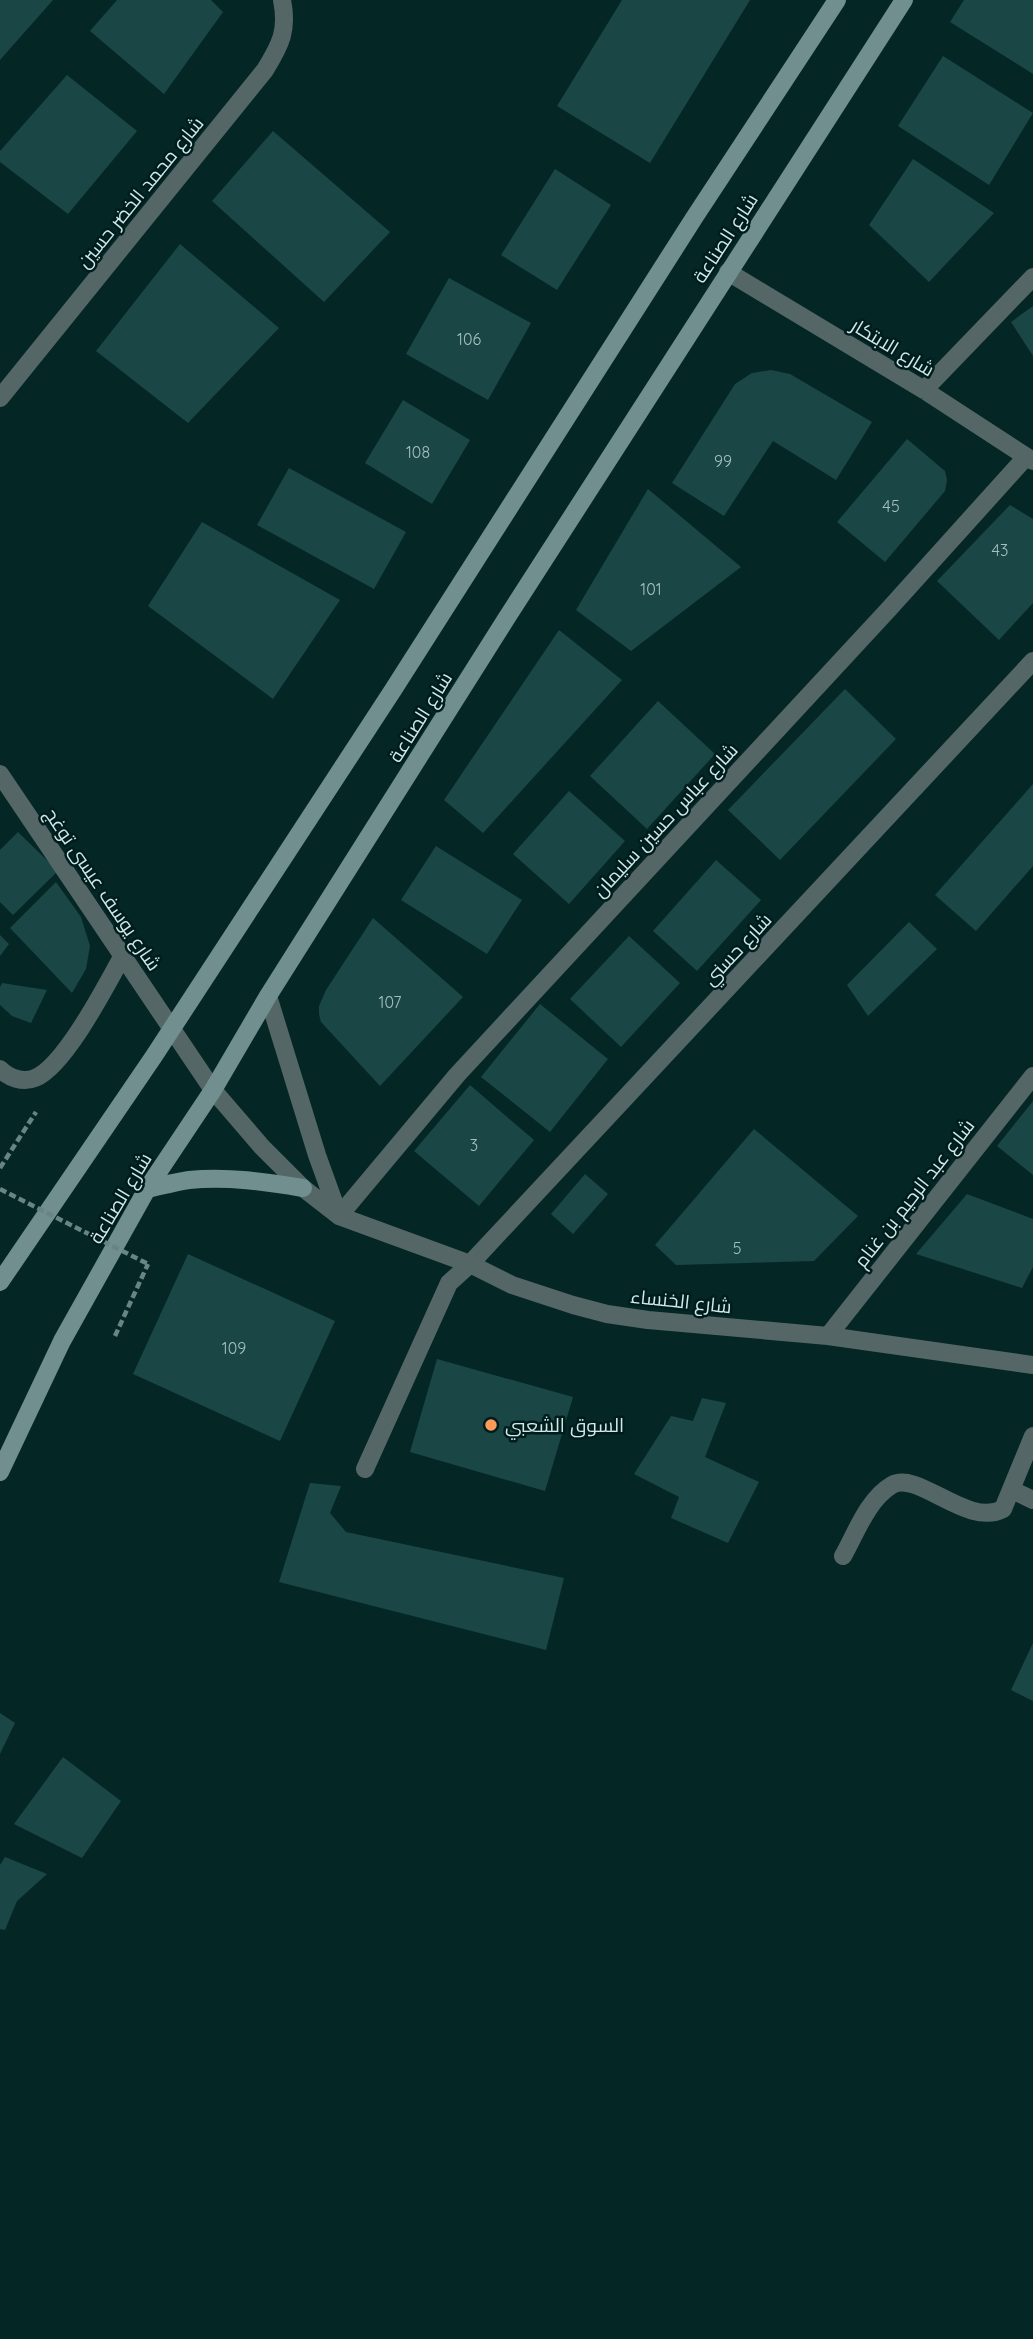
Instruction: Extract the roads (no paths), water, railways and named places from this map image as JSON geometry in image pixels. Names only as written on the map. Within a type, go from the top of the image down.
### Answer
[{"type":"main road","name":"شارع الصناعة","points":[[0,1282],[393,691],[694,218],[837,0]]},
{"type":"main road","name":"شارع الصناعة","points":[[0,1472],[62,1341],[147,1189],[213,1090],[268,996],[904,0]]},
{"type":"main road","points":[[147,1189],[189,1180],[224,1179],[303,1188]]},
{"type":"street","name":"شارع محمد الخضر حسين","points":[[0,398],[265,70],[281,43],[285,17],[282,0]]},
{"type":"street","name":"شارع الابتكار","points":[[728,272],[924,390],[1030,459]]},
{"type":"street","points":[[924,390],[1033,277]]},
{"type":"street","name":"شارع عباس حسين سليمان","points":[[339,1216],[457,1075],[1030,459]]},
{"type":"street","name":"شارع حسني","points":[[365,1469],[449,1283],[470,1264],[1033,661]]},
{"type":"street","name":"شارع يوسف عيسى توغج","points":[[0,774],[213,1090]]},
{"type":"street","points":[[0,1069],[16,1080],[32,1080],[44,1074],[66,1050],[123,955]]},
{"type":"street","points":[[268,996],[339,1216]]},
{"type":"street","name":"شارع عبد الرحيم بن غنام","points":[[828,1336],[1033,1076]]},
{"type":"street","name":"شارع الخنساء","points":[[213,1090],[262,1147],[303,1188],[339,1216],[470,1264],[512,1285],[573,1306],[648,1320],[828,1336],[1033,1365]]},
{"type":"street","points":[[843,1556],[869,1508],[891,1486],[899,1482],[912,1484],[966,1509],[988,1513],[1003,1509],[1033,1436]]},
{"type":"street","points":[[1012,1490],[1033,1500]]},
{"type":"place","name":"السوق الشعبي","points":[[491,1425]]}]
